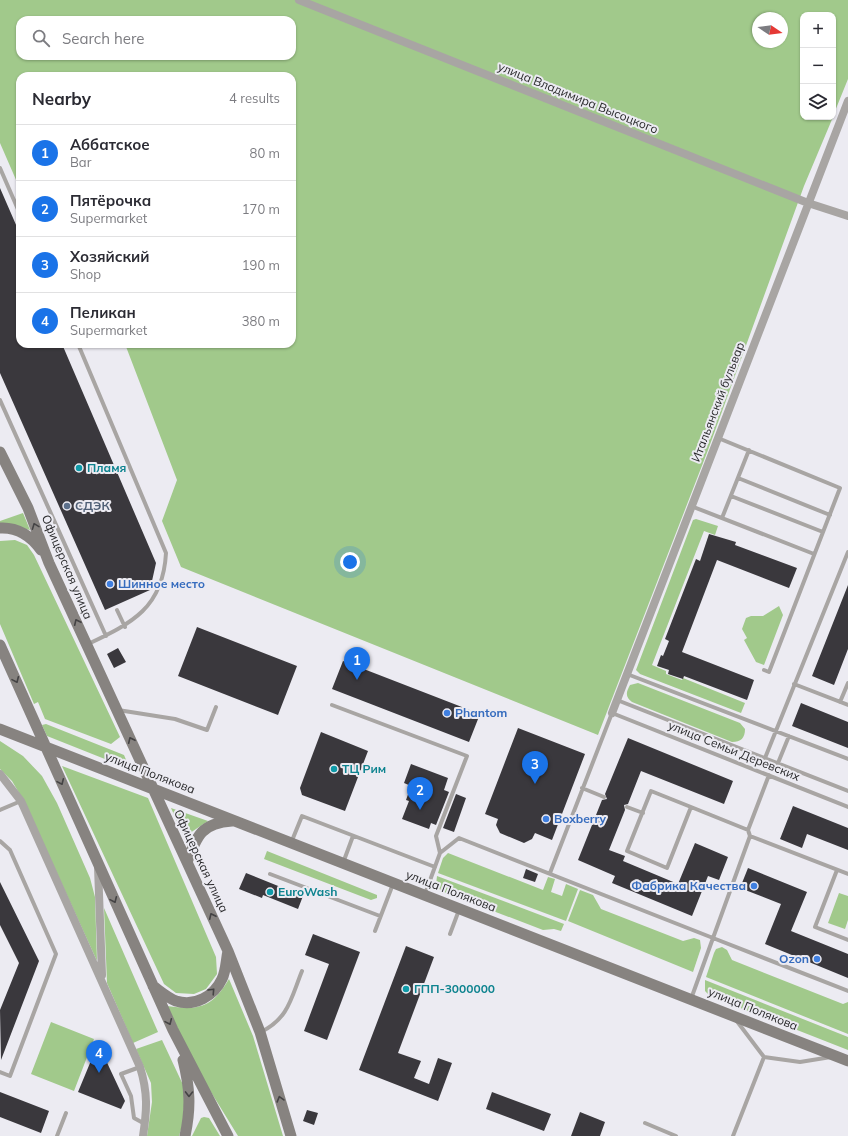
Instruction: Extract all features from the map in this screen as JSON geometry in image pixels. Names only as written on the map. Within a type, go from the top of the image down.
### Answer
[{"type":"main road","name":"Офицерская улица","points":[[0,452],[28,508],[49,562],[228,952],[260,1032],[291,1136]]},
{"type":"main road","points":[[0,528],[20,530],[35,541],[49,562]]},
{"type":"main road","points":[[0,645],[178,1042],[228,1136]]},
{"type":"main road","name":"улица Полякова","points":[[0,729],[154,788],[848,1061]]},
{"type":"main road","points":[[187,862],[194,842],[205,828],[217,822],[235,821]]},
{"type":"main road","points":[[153,986],[176,1001],[194,1002],[205,998],[213,992],[222,978],[228,952]]},
{"type":"main road","points":[[178,1042],[189,1085],[188,1119],[185,1136]]},
{"type":"street","name":"улица Владимира Высоцкого","points":[[299,0],[808,203],[848,216]]},
{"type":"street","name":"Итальянский бульвар","points":[[612,713],[848,101]]},
{"type":"street","points":[[0,774],[21,801],[140,1068],[146,1087],[147,1102],[143,1136]]},
{"type":"street","points":[[98,864],[102,980]]},
{"type":"lane","points":[[0,168],[16,205]]},
{"type":"lane","points":[[80,348],[166,553],[165,571],[160,587],[140,615],[125,627],[87,644]]},
{"type":"lane","points":[[0,400],[106,636]]},
{"type":"lane","points":[[718,438],[840,488],[770,672],[764,670]]},
{"type":"lane","points":[[722,518],[748,450]]},
{"type":"lane","points":[[738,478],[830,515]]},
{"type":"lane","points":[[731,496],[823,532]]},
{"type":"lane","points":[[691,506],[814,554]]},
{"type":"lane","points":[[764,758],[848,552]]},
{"type":"lane","points":[[117,610],[125,627]]},
{"type":"lane","points":[[626,674],[848,759]]},
{"type":"lane","points":[[840,702],[848,683]]},
{"type":"lane","points":[[794,684],[848,705]]},
{"type":"lane","points":[[617,700],[848,790]]},
{"type":"lane","points":[[332,705],[467,756],[436,836],[440,853]]},
{"type":"lane","points":[[118,710],[175,719],[207,730],[216,707]]},
{"type":"lane","points":[[550,873],[612,713]]},
{"type":"lane","name":"улица Семьи Деревских","points":[[612,713],[848,807]]},
{"type":"lane","points":[[778,763],[789,736]]},
{"type":"lane","points":[[691,999],[750,836],[748,830],[769,775]]},
{"type":"lane","points":[[582,788],[604,797]]},
{"type":"lane","points":[[692,808],[668,868],[627,851],[651,791],[748,830]]},
{"type":"lane","points":[[0,810],[21,801]]},
{"type":"lane","points":[[626,807],[643,813]]},
{"type":"lane","points":[[291,843],[302,816],[435,867]]},
{"type":"lane","points":[[343,863],[354,836]]},
{"type":"lane","points":[[750,836],[848,874]]},
{"type":"lane","points":[[424,895],[440,853],[459,838],[848,991]]},
{"type":"lane","points":[[0,842],[10,850],[56,954],[10,1076],[0,1072]]},
{"type":"lane","points":[[837,870],[815,927],[848,940]]},
{"type":"lane","points":[[270,874],[380,916]]},
{"type":"lane","points":[[375,931],[393,882]]},
{"type":"lane","points":[[450,934],[460,908]]},
{"type":"lane","points":[[260,1032],[274,1025],[284,1014],[302,971]]},
{"type":"lane","points":[[731,1014],[764,1056],[800,1062],[836,1056]]},
{"type":"lane","points":[[733,1136],[764,1056]]},
{"type":"lane","points":[[140,1068],[121,1074],[131,1096],[134,1118],[145,1124]]},
{"type":"lane","points":[[57,1136],[66,1113]]},
{"type":"lane","points":[[645,1124],[676,1136]]},
{"type":"green space","points":[[0,0],[848,0],[848,79],[836,109],[836,12],[800,12],[800,120],[832,120],[804,186],[708,450],[598,735],[181,567],[162,521],[177,480],[127,348],[296,348],[296,72],[16,72],[16,180],[0,143]]},
{"type":"green space","points":[[23,513],[30,530],[17,527],[0,527],[0,521]]},
{"type":"green space","points":[[696,519],[718,526],[715,535],[704,531],[652,665],[666,671],[666,674],[682,680],[683,678],[745,703],[741,713],[640,674],[636,670],[693,520]]},
{"type":"green space","points":[[15,540],[27,545],[34,555],[120,737],[111,744],[45,719],[38,702],[34,704],[0,624],[0,541]]},
{"type":"green space","points":[[779,606],[783,615],[764,665],[756,662],[744,640],[747,638],[742,629],[746,618],[751,616],[763,616]]},
{"type":"green space","points":[[638,683],[740,723],[745,729],[743,737],[738,741],[732,742],[632,702],[627,696],[628,690],[630,685]]},
{"type":"green space","points":[[46,724],[124,755],[130,769],[47,736],[42,725]]},
{"type":"green space","points":[[0,741],[23,756],[42,776],[57,803],[90,878],[95,897],[97,961],[25,803],[12,781],[0,769]]},
{"type":"green space","points":[[62,766],[148,798],[216,957],[217,974],[206,989],[194,994],[176,993],[164,984]]},
{"type":"green space","points":[[171,808],[208,821],[184,837]]},
{"type":"green space","points":[[267,851],[377,895],[377,898],[371,900],[264,859]]},
{"type":"green space","points":[[448,853],[543,890],[548,877],[555,879],[551,892],[562,896],[566,884],[578,889],[566,921],[438,873],[443,858]]},
{"type":"green space","points":[[437,876],[564,924],[561,931],[554,929],[543,930],[441,891],[436,885]]},
{"type":"green space","points":[[580,890],[593,895],[601,909],[683,941],[694,938],[700,940],[701,948],[693,972],[568,921]]},
{"type":"green space","points":[[839,893],[848,896],[848,920],[845,929],[828,923]]},
{"type":"green space","points":[[104,908],[158,1032],[133,1043],[107,983]]},
{"type":"green space","points":[[722,947],[727,950],[732,960],[843,1004],[848,1002],[848,1034],[706,977],[716,949]]},
{"type":"green space","points":[[229,979],[253,1036],[283,1136],[238,1136],[198,1071],[167,1006],[188,1008],[210,1002]]},
{"type":"green space","points":[[705,980],[848,1037],[848,1050],[710,996],[705,991]]},
{"type":"green space","points":[[51,1022],[94,1039],[74,1091],[31,1074]]},
{"type":"green space","points":[[162,1040],[185,1089],[183,1123],[179,1136],[147,1136],[152,1102],[151,1083],[136,1049]]},
{"type":"green space","points":[[201,1118],[209,1118],[220,1136],[192,1136]]},
{"type":"building","name":"Пламя","points":[[0,188],[16,225],[16,348],[64,348],[156,563],[150,590],[105,610],[0,373]]},
{"type":"building","points":[[709,534],[736,542],[735,545],[797,568],[789,588],[717,560],[682,652],[754,680],[747,700],[684,676],[683,679],[668,674],[669,670],[657,666],[669,641],[665,639],[696,559],[700,561]]},
{"type":"building","points":[[848,585],[848,649],[834,685],[812,676]]},
{"type":"building","points":[[197,627],[297,666],[278,715],[178,676]]},
{"type":"building","points":[[118,648],[126,662],[114,668],[107,654]]},
{"type":"building","points":[[343,661],[480,714],[469,742],[332,689]]},
{"type":"building","points":[[801,703],[848,722],[848,748],[792,726]]},
{"type":"building","points":[[518,728],[585,754],[552,840],[535,833],[532,839],[524,843],[500,833],[496,825],[498,819],[485,814]]},
{"type":"building","name":"ТЦ Рим","points":[[321,732],[368,751],[345,811],[302,795],[300,788]]},
{"type":"building","points":[[628,738],[733,781],[724,804],[641,771],[628,804],[624,805],[625,810],[609,850],[625,856],[623,861],[678,884],[695,843],[728,857],[719,880],[708,876],[692,916],[612,883],[615,876],[578,860],[602,800],[607,799],[605,794]]},
{"type":"building","points":[[411,764],[448,778],[444,790],[449,792],[436,825],[431,823],[429,829],[402,819],[409,801],[406,800],[411,786],[404,783]]},
{"type":"building","points":[[456,794],[466,798],[454,832],[443,828]]},
{"type":"building","points":[[793,806],[848,828],[848,850],[807,834],[802,848],[780,839]]},
{"type":"building","points":[[748,868],[807,892],[791,931],[848,954],[848,978],[765,944],[781,904],[740,888]]},
{"type":"building","points":[[526,869],[538,874],[535,882],[523,878]]},
{"type":"building","name":"EuroWash","points":[[246,873],[303,896],[298,909],[263,895],[262,898],[239,889]]},
{"type":"building","points":[[0,882],[39,961],[1,1060],[0,1010],[19,963],[0,925]]},
{"type":"building","points":[[313,934],[360,952],[327,1040],[304,1031],[329,964],[305,955]]},
{"type":"building","name":"ГПП-3000000","points":[[406,946],[434,957],[398,1053],[421,1061],[414,1078],[429,1084],[438,1058],[452,1063],[438,1101],[359,1070]]},
{"type":"building","points":[[95,1051],[103,1054],[125,1101],[121,1109],[78,1092]]},
{"type":"building","points":[[0,1092],[49,1111],[41,1133],[0,1117]]},
{"type":"building","points":[[492,1092],[551,1114],[544,1131],[486,1109]]},
{"type":"building","points":[[307,1110],[318,1113],[314,1125],[303,1121]]},
{"type":"building","points":[[580,1112],[605,1122],[600,1136],[571,1136]]},
{"type":"place","name":"Пламя","points":[[79,468]]},
{"type":"place","name":"СДЭК","points":[[67,506]]},
{"type":"place","name":"Шинное место","points":[[110,584]]},
{"type":"place","name":"Аббатское","points":[[357,680]]},
{"type":"place","name":"Phantom","points":[[447,713]]},
{"type":"place","name":"ТЦ Рим","points":[[334,769]]},
{"type":"place","name":"Хозяйский","points":[[535,784]]},
{"type":"place","name":"Пятёрочка","points":[[420,810]]},
{"type":"place","name":"Boxberry","points":[[546,819]]},
{"type":"place","name":"Фабрика Качества","points":[[754,886]]},
{"type":"place","name":"EuroWash","points":[[270,892]]},
{"type":"place","name":"Ozon","points":[[817,959]]},
{"type":"place","name":"ГПП-3000000","points":[[406,989]]},
{"type":"place","name":"Пеликан","points":[[99,1073]]}]
